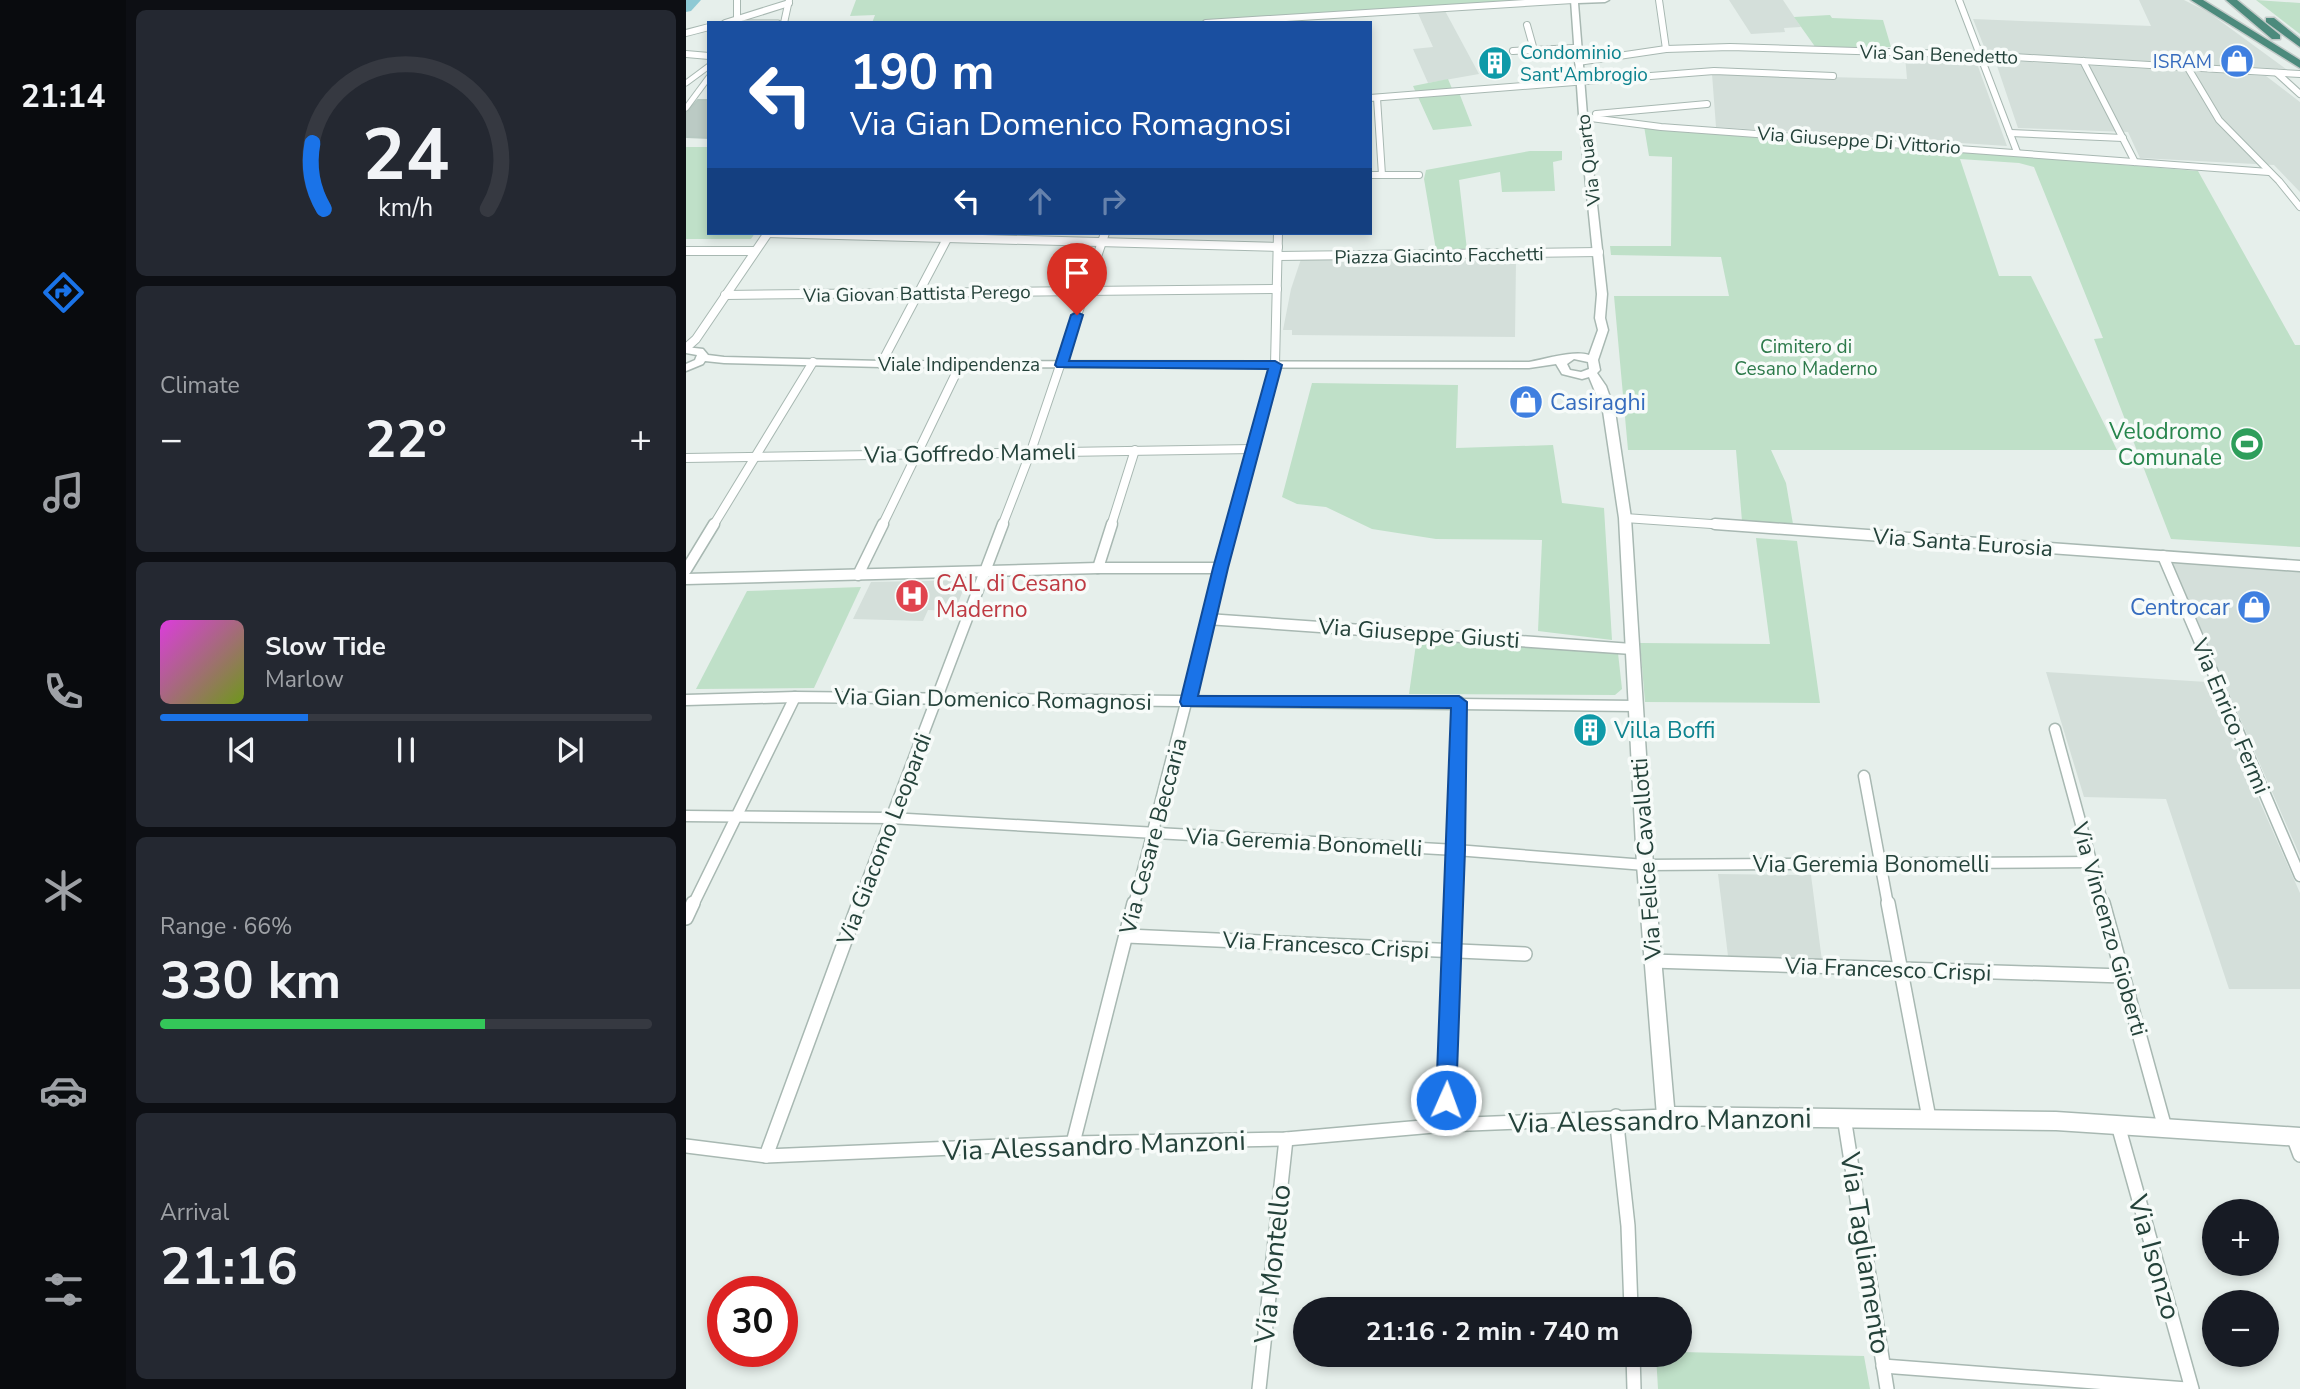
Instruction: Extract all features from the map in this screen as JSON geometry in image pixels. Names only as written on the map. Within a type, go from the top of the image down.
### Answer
[{"type":"highway","points":[[2196,0],[2209,4],[2300,64]]},
{"type":"highway","points":[[2239,1],[2300,44]]},
{"type":"highway","points":[[2239,1],[2300,55]]},
{"type":"street","points":[[737,0],[739,21]]},
{"type":"street","points":[[1275,21],[1605,0]]},
{"type":"street","points":[[1659,0],[1666,49]]},
{"type":"street","points":[[1959,0],[2017,152]]},
{"type":"street","name":"Via Quarto","points":[[1574,1],[1602,294],[1602,335],[1593,360],[1596,366],[1592,373]]},
{"type":"street","points":[[739,21],[789,4]]},
{"type":"street","points":[[785,21],[789,4]]},
{"type":"street","points":[[739,21],[771,21]]},
{"type":"street","points":[[1527,25],[1534,50]]},
{"type":"street","points":[[687,33],[707,28]]},
{"type":"street","name":"Via San Benedetto","points":[[1578,62],[1666,49],[1730,47],[1981,55],[2300,74]]},
{"type":"street","points":[[1513,51],[1574,48]]},
{"type":"street","points":[[688,53],[707,56]]},
{"type":"street","points":[[2082,61],[2134,162]]},
{"type":"street","points":[[686,83],[707,67]]},
{"type":"street","points":[[2188,68],[2209,107],[2269,172],[2289,185],[2300,207]]},
{"type":"street","points":[[1382,175],[1374,98],[1714,71],[1833,76]]},
{"type":"street","points":[[2277,73],[2300,94]]},
{"type":"street","points":[[686,108],[707,81]]},
{"type":"street","points":[[1583,116],[1707,104]]},
{"type":"street","name":"Via Giuseppe Di Vittorio","points":[[1583,116],[1661,127],[2269,172]]},
{"type":"street","points":[[2010,133],[2123,138]]},
{"type":"street","points":[[1372,175],[1419,175]]},
{"type":"street","points":[[694,359],[725,295],[766,235]]},
{"type":"street","name":"Piazza Giacinto Facchetti","points":[[888,235],[1278,252],[1599,253]]},
{"type":"street","name":"Via Giacomo Leopardi","points":[[765,1156],[890,818],[1031,451],[1104,235]]},
{"type":"street","name":"Via Cesare Beccaria","points":[[1073,1143],[1188,702],[1220,568],[1275,365],[1278,235]]},
{"type":"street","points":[[881,364],[949,236]]},
{"type":"street","points":[[686,251],[754,251]]},
{"type":"street","name":"Via Giovan Battista Perego","points":[[725,295],[1277,289]]},
{"type":"street","name":"Via Quarto","points":[[1577,355],[1592,343],[1600,318]]},
{"type":"street","name":"Viale Indipendenza","points":[[686,349],[694,359],[881,364],[1563,365]]},
{"type":"street","points":[[1593,360],[1577,355],[1563,365],[1602,394]]},
{"type":"street","points":[[686,569],[813,362]]},
{"type":"street","points":[[858,575],[961,363]]},
{"type":"street","points":[[1576,376],[1592,373]]},
{"type":"street","name":"Via Felice Cavallotti","points":[[1592,373],[1609,411],[1625,517],[1645,865],[1666,1116]]},
{"type":"street","name":"Via Goffredo Mameli","points":[[686,458],[1253,449]]},
{"type":"street","points":[[1098,568],[1135,450]]},
{"type":"street","name":"Via Santa Eurosia","points":[[1625,517],[2300,566]]},
{"type":"street","name":"Via Enrico Fermi","points":[[2163,556],[2300,876]]},
{"type":"street","points":[[686,579],[1098,568],[1220,568]]},
{"type":"street","name":"Via Giuseppe Giusti","points":[[1207,620],[1632,649]]},
{"type":"street","points":[[686,918],[795,697]]},
{"type":"street","name":"Via Gian Domenico Romagnosi","points":[[686,700],[795,697],[1459,702],[1636,706]]},
{"type":"street","points":[[1445,1125],[1459,702]]},
{"type":"street","name":"Via Vincenzo Gioberti","points":[[2055,729],[2165,1128]]},
{"type":"street","points":[[1864,776],[1929,1118]]},
{"type":"street","name":"Via Geremia Bonomelli","points":[[686,816],[890,818],[1456,850],[1645,865],[2091,862]]},
{"type":"street","name":"Via Francesco Crispi","points":[[1126,936],[1525,954]]},
{"type":"street","name":"Via Francesco Crispi","points":[[1652,961],[2123,976]]},
{"type":"street","points":[[1616,1116],[1628,1226],[1631,1297]]},
{"type":"street","name":"Via Alessandro Manzoni","points":[[686,1146],[765,1156],[1073,1143],[1286,1139],[1445,1125],[1616,1116],[1929,1118],[2118,1125],[2297,1137]]},
{"type":"street","name":"Via Tagliamento","points":[[1844,1117],[1887,1389]]},
{"type":"street","name":"Via Isonzo","points":[[2118,1125],[2190,1389]]},
{"type":"street","points":[[2297,1137],[2300,1155]]},
{"type":"street","name":"Via Montello","points":[[1259,1389],[1286,1139]]},
{"type":"street","points":[[1883,1366],[2190,1389]]},
{"type":"street","points":[[1633,1367],[1634,1389]]},
{"type":"shaded area","points":[[1729,0],[1783,0],[1801,27],[1784,28],[1785,32],[1751,34]]},
{"type":"shaded area","points":[[2139,0],[2184,0],[2208,12],[2286,69],[1990,52],[1985,49],[1973,19],[2151,26]]},
{"type":"shaded area","points":[[1444,9],[1479,74],[1428,83],[1413,49],[1433,47],[1417,11]]},
{"type":"shaded area","points":[[1905,56],[1976,61],[2007,146],[1716,127],[1712,74],[1907,79]]},
{"type":"shaded area","points":[[1995,60],[2266,76],[2300,102],[2300,192],[2274,165],[2140,158],[2128,132],[2018,128]]},
{"type":"shaded area","points":[[1301,259],[1516,261],[1515,337],[1292,335],[1292,330],[1283,330],[1291,289]]},
{"type":"shaded area","points":[[2172,562],[2300,571],[2300,856]]},
{"type":"shaded area","name":"CAL di Cesano Maderno","points":[[967,580],[955,611],[928,610],[923,621],[853,619],[871,582]]},
{"type":"shaded area","points":[[2046,672],[2207,682],[2300,893],[2300,989],[2229,989],[2166,799],[2084,797]]},
{"type":"shaded area","points":[[1718,874],[1811,875],[1822,961],[1728,956]]},
{"type":"green space","points":[[856,0],[1542,0],[1211,21],[873,21],[875,15],[850,16]]},
{"type":"green space","points":[[2256,0],[2300,3],[2300,34]]},
{"type":"green space","points":[[1830,15],[1832,18],[1883,20],[1891,47],[1816,48],[1794,17]]},
{"type":"green space","points":[[1448,79],[1453,91],[1458,90],[1472,126],[1433,130],[1413,86]]},
{"type":"green space","name":"Cimitero di Cesano Maderno","points":[[1644,126],[2198,171],[2295,345],[2300,345],[2300,547],[2171,539],[2094,339],[2103,338],[2034,167],[2019,163],[1960,159],[1999,276],[2031,276],[2117,450],[1771,450],[1786,483],[1793,524],[1742,521],[1736,450],[1628,450],[1614,296],[1729,296],[1721,257],[1611,255],[1610,246],[1671,246],[1672,157],[1649,156]]},
{"type":"green space","points":[[686,147],[707,147],[707,235],[754,235],[751,239],[686,239]]},
{"type":"green space","points":[[1530,151],[1562,151],[1562,160],[1553,162],[1555,191],[1502,192],[1500,172],[1459,180],[1467,250],[1436,250],[1424,179],[1426,170]]},
{"type":"green space","points":[[1312,383],[1458,385],[1456,448],[1553,445],[1562,503],[1604,508],[1612,640],[1538,631],[1542,540],[1436,539],[1372,529],[1326,507],[1297,504],[1282,497]]},
{"type":"green space","points":[[1756,538],[1797,541],[1820,703],[1645,702],[1640,643],[1770,644]]},
{"type":"green space","points":[[861,587],[814,688],[696,689],[747,591]]},
{"type":"green space","points":[[1417,637],[1618,653],[1622,689],[1615,695],[1409,694]]},
{"type":"green space","points":[[1692,1352],[1864,1356],[1870,1389],[1658,1389],[1657,1367],[1692,1367]]},
{"type":"building","points":[[698,100],[707,100],[707,138],[686,137],[686,113]]},
{"type":"waterway","points":[[686,8],[694,0]]},
{"type":"place","name":"ISRAM","points":[[2237,61]]},
{"type":"place","name":"Condominio Sant'Ambrogio","points":[[1495,63]]},
{"type":"place","name":"Casiraghi","points":[[1526,402]]},
{"type":"place","name":"Velodromo Comunale","points":[[2247,444]]},
{"type":"place","name":"CAL di Cesano Maderno","points":[[912,596]]},
{"type":"place","name":"Centrocar","points":[[2254,607]]},
{"type":"place","name":"Villa Boffi","points":[[1590,730]]},
{"type":"route","points":[[1077,315],[1061,365],[1275,365],[1220,568],[1188,702],[1459,702],[1446,1100]]}]
